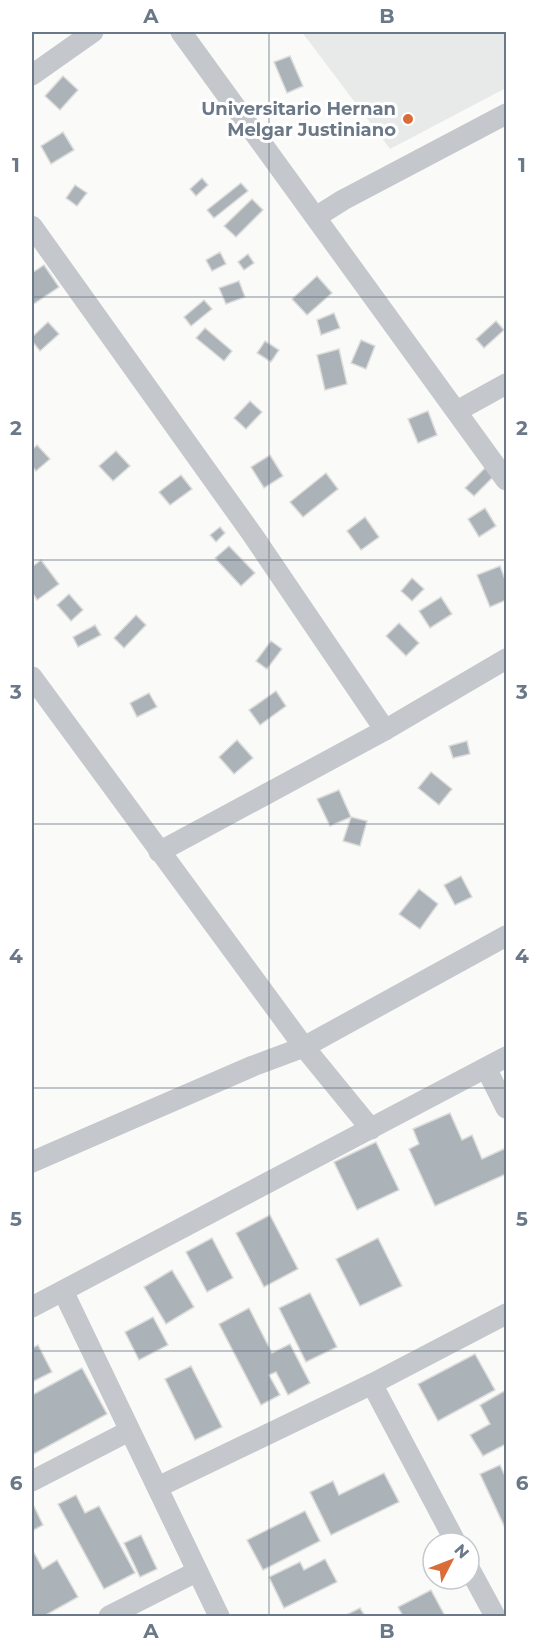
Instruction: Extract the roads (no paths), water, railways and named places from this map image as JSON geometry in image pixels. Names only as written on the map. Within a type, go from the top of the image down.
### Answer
[{"type":"street","points":[[32,75],[93,32]]},
{"type":"street","points":[[181,32],[507,480]]},
{"type":"street","points":[[316,217],[507,114]]},
{"type":"street","points":[[32,226],[252,534],[385,730]]},
{"type":"street","points":[[457,411],[507,384]]},
{"type":"street","points":[[159,852],[385,730],[507,659]]},
{"type":"street","points":[[32,677],[304,1047],[371,1129]]},
{"type":"street","points":[[32,1162],[253,1066],[304,1047],[507,936]]},
{"type":"street","points":[[32,1307],[507,1057]]},
{"type":"street","points":[[486,1068],[507,1108]]},
{"type":"street","points":[[63,1291],[219,1617]]},
{"type":"street","points":[[158,1487],[372,1384],[507,1314]]},
{"type":"street","points":[[372,1384],[450,1531]]},
{"type":"street","points":[[32,1480],[129,1431]]},
{"type":"street","points":[[109,1617],[196,1572]]},
{"type":"street","points":[[481,1591],[495,1617]]},
{"type":"place","name":"Universitario Hernan Melgar Justiniano","points":[[408,119]]}]
